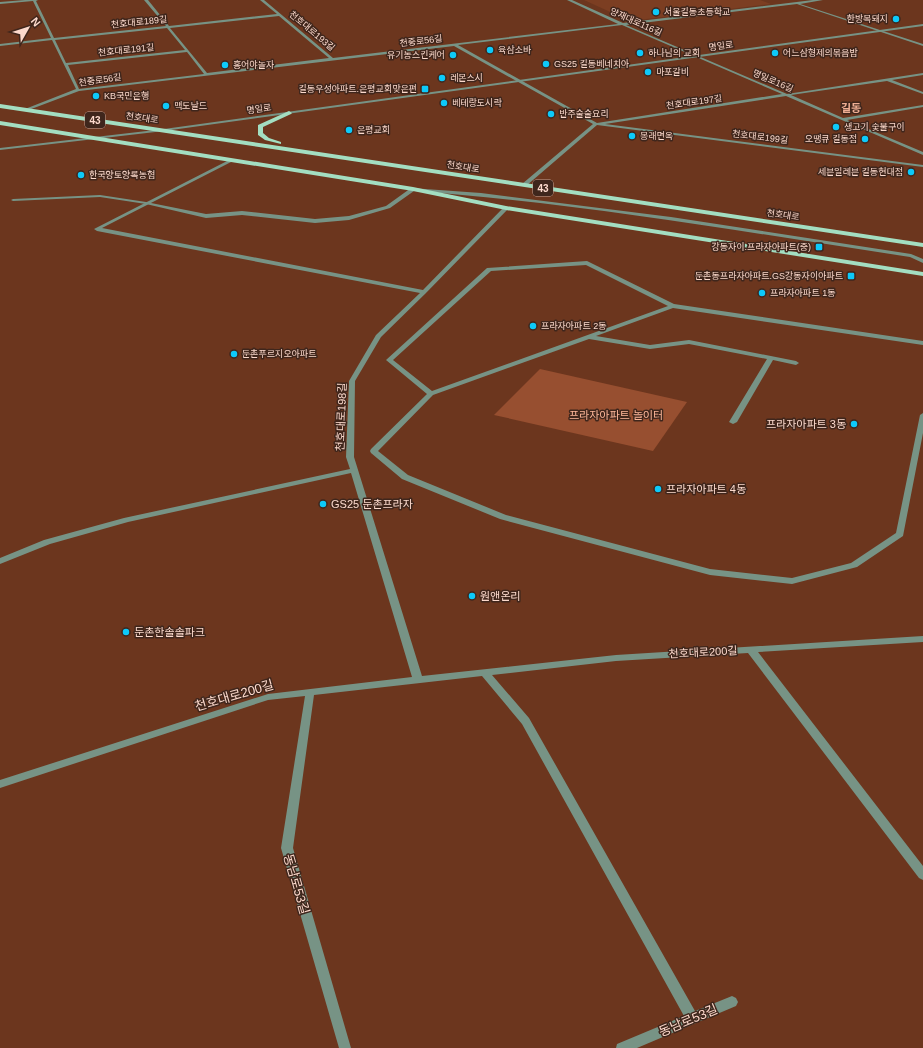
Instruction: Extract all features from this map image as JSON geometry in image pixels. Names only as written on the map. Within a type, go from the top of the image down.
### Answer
[{"type":"main road","name":"천호대로","points":[[0,106],[923,245]]},
{"type":"main road","points":[[289,113],[260,126],[259,130],[260,134],[267,139],[298,150]]},
{"type":"main road","name":"43","points":[[0,123],[413,189],[506,208],[923,274]]},
{"type":"street","points":[[0,3],[35,0],[78,90]]},
{"type":"street","points":[[146,0],[207,75]]},
{"type":"street","name":"천호대로193길","points":[[262,0],[332,60]]},
{"type":"street","name":"양재대로116길","points":[[569,0],[697,57]]},
{"type":"street","points":[[785,0],[923,45]]},
{"type":"street","name":"천중로56길","points":[[26,110],[78,90],[822,0]]},
{"type":"street","name":"천호대로189길","points":[[0,45],[280,15]]},
{"type":"street","name":"명일로","points":[[0,149],[164,130],[923,25]]},
{"type":"street","points":[[456,45],[596,124],[524,185]]},
{"type":"street","name":"천호대로191길","points":[[65,64],[188,51]]},
{"type":"street","name":"명일로16길","points":[[697,57],[923,154]]},
{"type":"street","name":"천호대로197길","points":[[596,124],[788,96],[923,74]]},
{"type":"street","name":"천호대로197길","points":[[888,80],[923,93]]},
{"type":"street","points":[[842,119],[923,106]]},
{"type":"street","name":"천호대로199길","points":[[596,124],[923,166]]},
{"type":"street","points":[[231,160],[97,228],[424,292]]},
{"type":"street","points":[[13,200],[100,196],[146,203],[206,216],[242,214],[315,221],[349,218],[388,207],[413,189],[481,194],[671,220],[911,256],[923,261]]},
{"type":"street","name":"천호대로198길","points":[[418,680],[350,457],[352,380],[378,336],[424,292],[506,208]]},
{"type":"street","points":[[431,394],[389,360],[489,269],[586,263],[673,306],[923,343]]},
{"type":"street","points":[[673,306],[431,394],[374,451],[405,477],[510,519],[710,572],[792,581],[854,565],[900,534],[923,415]]},
{"type":"street","points":[[589,337],[650,348],[689,342],[796,363]]},
{"type":"street","points":[[733,422],[770,358]]},
{"type":"street","points":[[0,561],[47,542],[127,520],[354,470]]},
{"type":"street","name":"천호대로200길","points":[[0,784],[268,697],[616,658],[923,639]]},
{"type":"street","points":[[750,650],[923,875]]},
{"type":"street","points":[[484,672],[526,721],[692,1019]]},
{"type":"street","name":"동남로53길","points":[[310,692],[287,848],[345,1048]]},
{"type":"street","name":"동남로53길","points":[[622,1048],[732,1002]]},
{"type":"shaded area","name":"서울길동초등학교","points":[[584,0],[760,0],[771,4],[630,21]]},
{"type":"green space","name":"프라자아파트 놀이터","points":[[540,369],[687,402],[653,451],[494,415]]},
{"type":"place","name":"서울길동초등학교","points":[[656,12]]},
{"type":"place","name":"한방복돼지","points":[[896,19]]},
{"type":"place","name":"육삼소바","points":[[490,50]]},
{"type":"place","name":"하나님의 교회","points":[[640,53]]},
{"type":"place","name":"어느삼형제의볶음밥","points":[[775,53]]},
{"type":"place","name":"유기농스킨케어","points":[[453,55]]},
{"type":"place","name":"GS25 길동베네치아","points":[[546,64]]},
{"type":"place","name":"홍어야놀자","points":[[225,65]]},
{"type":"place","name":"마포갈비","points":[[648,72]]},
{"type":"place","name":"레몬스시","points":[[442,78]]},
{"type":"place","name":"길동우성아파트.은평교회맞은편","points":[[425,89]]},
{"type":"place","name":"KB국민은행","points":[[96,96]]},
{"type":"place","name":"베테랑도시락","points":[[444,103]]},
{"type":"place","name":"맥도날드","points":[[166,106]]},
{"type":"place","name":"반주술술요리","points":[[551,114]]},
{"type":"place","name":"생고기 숯불구이","points":[[836,127]]},
{"type":"place","name":"은평교회","points":[[349,130]]},
{"type":"place","name":"봉래면옥","points":[[632,136]]},
{"type":"place","name":"오땡큐 길동점","points":[[865,139]]},
{"type":"place","name":"세븐일레븐 길동현대점","points":[[911,172]]},
{"type":"place","name":"한국양토양록농협","points":[[81,175]]},
{"type":"place","name":"강동자이.프라자아파트(중)","points":[[819,247]]},
{"type":"place","name":"둔촌동프라자아파트.GS강동자이아파트","points":[[851,276]]},
{"type":"place","name":"프라자아파트 1동","points":[[762,293]]},
{"type":"place","name":"프라자아파트 2동","points":[[533,326]]},
{"type":"place","name":"둔촌푸르지오아파트","points":[[234,354]]},
{"type":"place","name":"프라자아파트 3동","points":[[854,424]]},
{"type":"place","name":"프라자아파트 4동","points":[[658,489]]},
{"type":"place","name":"GS25 둔촌프라자","points":[[323,504]]},
{"type":"place","name":"원앤온리","points":[[472,596]]},
{"type":"place","name":"둔촌한솔솔파크","points":[[126,632]]},
{"type":"district","name":"길동","points":[[851,108]]}]
